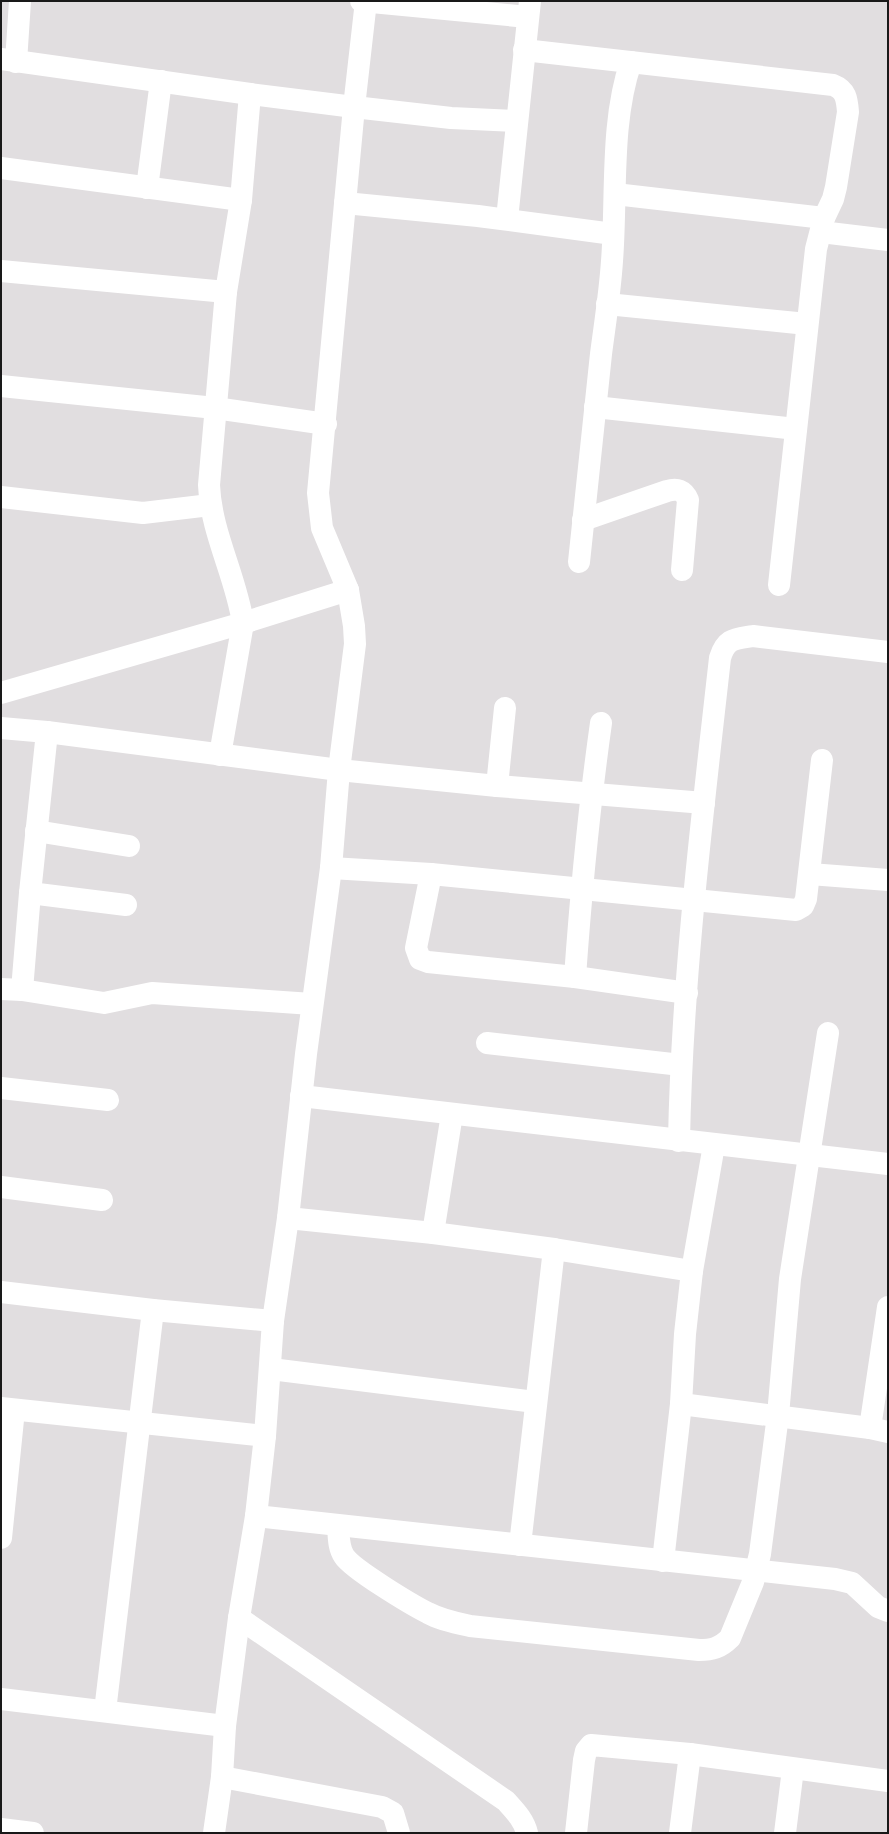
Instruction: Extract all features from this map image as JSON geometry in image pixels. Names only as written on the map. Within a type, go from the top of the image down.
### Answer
[{"type":"street","points":[[20,1],[8,61],[354,107],[451,118],[516,121]]},
{"type":"street","points":[[361,1],[529,9],[516,121],[507,219]]},
{"type":"street","points":[[214,1833],[222,1777],[225,1726],[239,1618],[256,1516],[265,1436],[273,1321],[288,1218],[312,1004],[331,868],[339,770],[355,644],[354,626],[348,590],[322,528],[318,493],[326,424],[354,107],[366,1]]},
{"type":"street","points":[[524,50],[833,85],[840,88],[847,100],[848,112],[836,187],[833,199],[822,225],[816,248],[779,585]]},
{"type":"street","points":[[579,562],[607,304],[613,234],[618,135],[622,97],[626,77],[632,62]]},
{"type":"street","points":[[147,188],[161,82]]},
{"type":"street","points":[[220,755],[243,623],[240,602],[213,521],[210,505],[209,485],[226,292],[240,200],[250,94]]},
{"type":"street","points":[[1,168],[240,200]]},
{"type":"street","points":[[615,194],[822,225],[888,240]]},
{"type":"street","points":[[345,203],[507,219],[613,234]]},
{"type":"street","points":[[1,271],[226,292]]},
{"type":"street","points":[[607,304],[807,324]]},
{"type":"street","points":[[1,386],[215,408],[326,424]]},
{"type":"street","points":[[595,406],[796,429]]},
{"type":"street","points":[[583,520],[667,491],[679,490],[685,493],[688,500],[682,570]]},
{"type":"street","points":[[1,497],[143,513],[210,505]]},
{"type":"street","points":[[1,693],[243,623],[348,590]]},
{"type":"street","points":[[679,1141],[680,1065],[687,993],[693,899],[720,658],[723,646],[732,640],[753,636],[888,652]]},
{"type":"street","points":[[497,786],[505,708]]},
{"type":"street","points":[[575,977],[581,889],[591,794],[601,723]]},
{"type":"street","points":[[1,728],[47,732],[339,770],[497,786],[704,803]]},
{"type":"street","points":[[47,732],[30,893],[11,989],[104,1003],[152,992],[312,1004]]},
{"type":"street","points":[[331,868],[431,874],[796,910],[803,906],[806,899],[822,760]]},
{"type":"street","points":[[36,832],[129,846]]},
{"type":"street","points":[[431,874],[416,948],[420,959],[428,962],[575,977],[687,993]]},
{"type":"street","points":[[810,874],[888,880]]},
{"type":"street","points":[[30,893],[126,905]]},
{"type":"street","points":[[338,1526],[340,1547],[345,1557],[357,1569],[429,1614],[446,1620],[470,1626],[712,1650],[723,1645],[730,1638],[758,1569],[778,1415],[790,1278],[828,1033]]},
{"type":"street","points":[[487,1043],[680,1065]]},
{"type":"street","points":[[1,1088],[108,1100]]},
{"type":"street","points":[[301,1096],[679,1141],[888,1164]]},
{"type":"street","points":[[433,1233],[452,1114]]},
{"type":"street","points":[[663,1561],[681,1404],[692,1271],[714,1145]]},
{"type":"street","points":[[1,1187],[102,1200]]},
{"type":"street","points":[[288,1218],[433,1233],[554,1249],[692,1271]]},
{"type":"street","points":[[520,1545],[554,1249]]},
{"type":"street","points":[[1,1292],[153,1310],[273,1321]]},
{"type":"street","points":[[681,1404],[778,1415],[879,1430],[888,1307]]},
{"type":"street","points":[[105,1711],[153,1310]]},
{"type":"street","points":[[270,1369],[536,1402]]},
{"type":"street","points":[[1,1538],[8,1409],[265,1436]]},
{"type":"street","points":[[256,1516],[663,1561],[758,1569],[835,1579],[852,1583],[878,1608],[888,1611]]},
{"type":"street","points":[[239,1618],[506,1801],[518,1814],[527,1833]]},
{"type":"street","points":[[1,1699],[225,1726]]},
{"type":"street","points":[[576,1833],[584,1760],[586,1751],[591,1745],[690,1754],[888,1781]]},
{"type":"street","points":[[680,1833],[690,1754]]},
{"type":"street","points":[[785,1833],[793,1769]]},
{"type":"street","points":[[222,1777],[382,1807],[393,1812],[399,1833]]},
{"type":"street","points":[[1,1829],[33,1833]]}]
